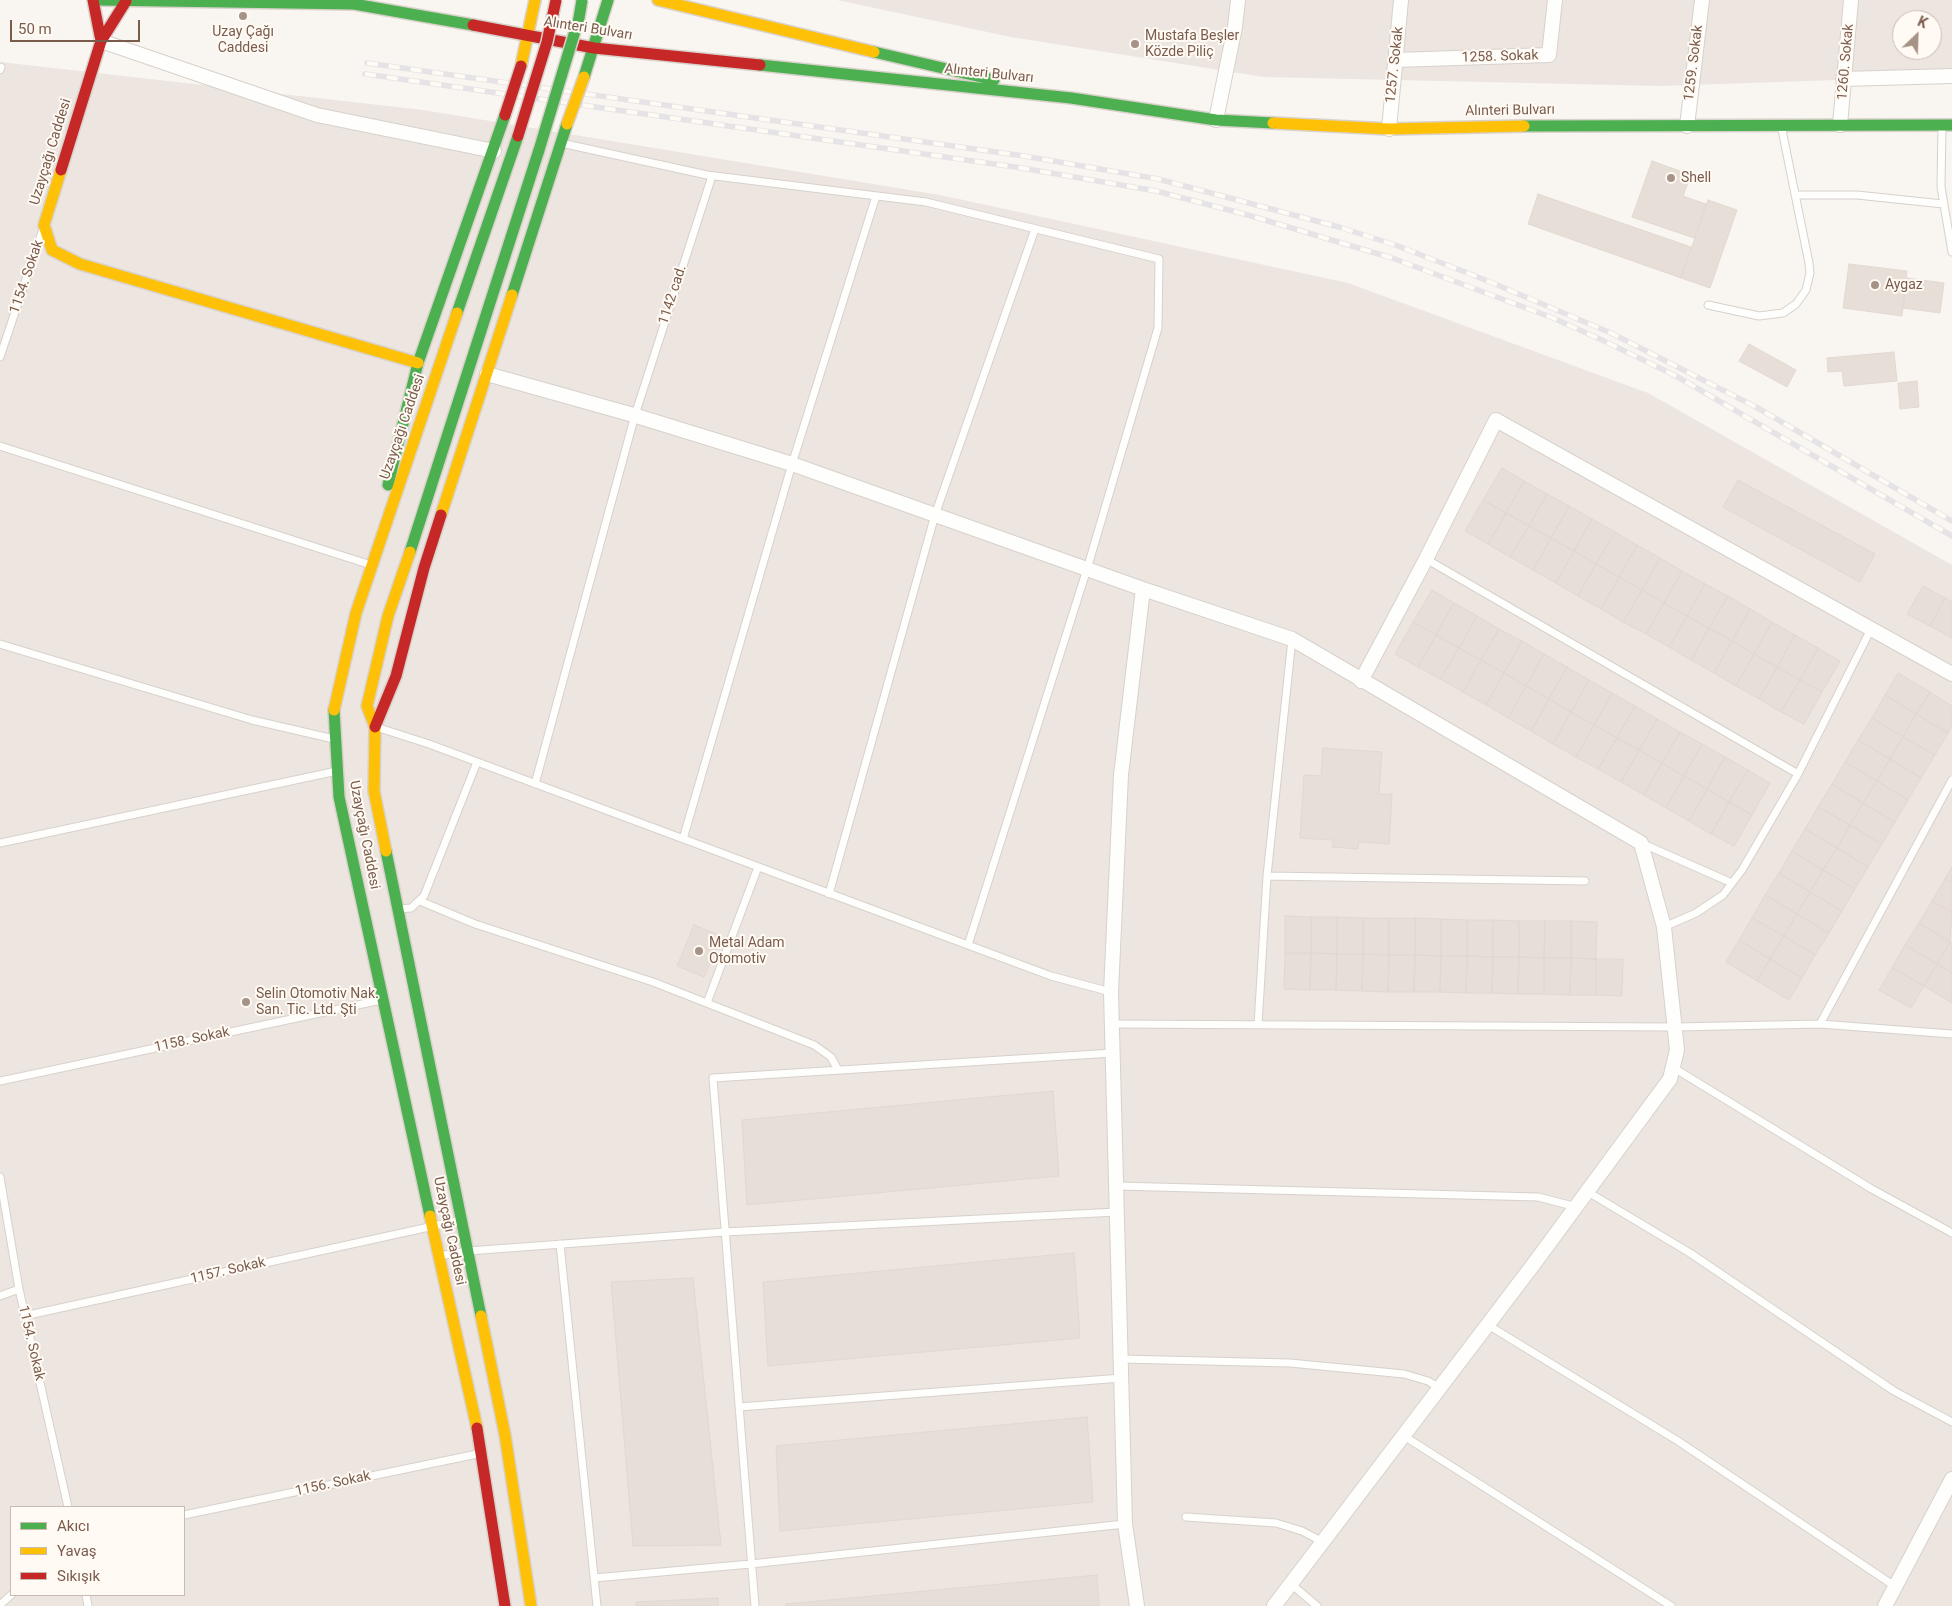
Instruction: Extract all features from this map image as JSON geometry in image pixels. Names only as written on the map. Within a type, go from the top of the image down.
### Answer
[{"type":"main road","name":"Uzayçağı Caddesi","points":[[93,0],[101,41]]},
{"type":"main road","name":"Alınteri Bulvarı","points":[[100,0],[354,4],[528,34],[594,48],[1071,98],[1216,120],[1388,129],[1553,125],[1947,125]]},
{"type":"main road","points":[[371,565],[400,432],[418,363],[506,115],[521,66],[535,0]]},
{"type":"main road","name":"Uzayçağı Caddesi","points":[[505,1606],[482,1453],[339,797],[334,708],[356,613],[371,565],[518,136],[547,42],[556,0]]},
{"type":"main road","name":"Uzayçağı Caddesi","points":[[531,1606],[505,1435],[374,791],[375,727],[367,706],[388,616],[452,425],[579,18],[582,0]]},
{"type":"main road","points":[[375,727],[396,676],[424,568],[608,0]]},
{"type":"main road","name":"Alınteri Bulvarı","points":[[658,0],[1071,98]]},
{"type":"main road","name":"Uzayçağı Caddesi","points":[[126,1],[101,41],[44,225],[52,250],[80,264],[418,363]]},
{"type":"street","points":[[1216,120],[1235,27],[1238,0]]},
{"type":"street","name":"1257. Sokak","points":[[1388,129],[1401,0]]},
{"type":"street","name":"1258. Sokak","points":[[1395,60],[1549,55],[1555,0]]},
{"type":"street","name":"1259. Sokak","points":[[1687,126],[1702,0]]},
{"type":"street","name":"1260. Sokak","points":[[1840,125],[1852,0]]},
{"type":"street","points":[[101,41],[317,115],[494,151]]},
{"type":"street","points":[[1844,78],[1952,76]]},
{"type":"street","points":[[487,374],[634,415],[792,464],[1143,589],[1292,639],[1641,843],[1664,927],[1676,1027],[1677,1050],[1674,1068],[1664,1090],[1440,1389],[1274,1606]]},
{"type":"street","points":[[1361,681],[1426,560],[1496,420],[1952,674]]},
{"type":"street","points":[[1138,1606],[1125,1524],[1111,992],[1121,775],[1143,589]]},
{"type":"street","points":[[1885,1606],[1952,1479]]},
{"type":"lane","points":[[1708,305],[1759,316],[1783,314],[1802,298],[1806,290],[1810,272],[1781,125]]},
{"type":"lane","points":[[1947,125],[1941,187],[1952,252]]},
{"type":"lane","points":[[561,143],[712,176],[926,202],[1159,259],[1158,328],[1087,569],[968,945]]},
{"type":"lane","name":"1142 cad.","points":[[534,784],[634,415],[712,176]]},
{"type":"lane","points":[[1795,195],[1858,195],[1944,204]]},
{"type":"lane","points":[[684,839],[792,464],[876,196]]},
{"type":"lane","name":"1154. Sokak","points":[[0,357],[44,225]]},
{"type":"lane","points":[[830,894],[935,515],[1035,229]]},
{"type":"lane","points":[[0,446],[371,565]]},
{"type":"lane","points":[[1426,560],[1798,774]]},
{"type":"lane","points":[[1664,927],[1696,913],[1723,895],[1732,883],[1798,774],[1871,629]]},
{"type":"lane","points":[[1258,1025],[1267,876],[1292,639]]},
{"type":"lane","points":[[0,644],[252,720],[336,740]]},
{"type":"lane","points":[[375,727],[477,762],[1051,976],[1111,992]]},
{"type":"lane","points":[[398,909],[411,908],[420,901],[477,762]]},
{"type":"lane","points":[[0,843],[338,771]]},
{"type":"lane","points":[[1820,1024],[1952,780]]},
{"type":"lane","points":[[1641,843],[1732,883]]},
{"type":"lane","points":[[707,1003],[758,867]]},
{"type":"lane","points":[[1267,876],[1585,881]]},
{"type":"lane","points":[[420,901],[448,915],[595,962],[707,1003],[821,1048],[831,1057],[838,1070]]},
{"type":"lane","name":"1158. Sokak","points":[[0,1082],[383,999]]},
{"type":"lane","points":[[1112,1024],[1676,1027],[1820,1024],[1952,1034]]},
{"type":"lane","points":[[755,1606],[713,1078],[1113,1053]]},
{"type":"lane","points":[[1674,1068],[1870,1188],[1952,1233]]},
{"type":"lane","name":"1154. Sokak","points":[[0,1177],[24,1316],[68,1506]]},
{"type":"lane","points":[[1116,1186],[1538,1197],[1577,1207]]},
{"type":"lane","points":[[1588,1192],[1698,1258],[1887,1386],[1952,1422]]},
{"type":"lane","points":[[439,1256],[468,1251],[725,1232],[1117,1212]]},
{"type":"lane","name":"1157. Sokak","points":[[24,1316],[462,1219]]},
{"type":"lane","points":[[560,1244],[597,1606]]},
{"type":"lane","points":[[0,1296],[19,1289]]},
{"type":"lane","points":[[1488,1325],[1678,1441],[1896,1587]]},
{"type":"lane","points":[[1121,1359],[1299,1364],[1404,1374],[1428,1381],[1440,1389]]},
{"type":"lane","points":[[739,1407],[1122,1378]]},
{"type":"lane","points":[[1404,1436],[1671,1606]]},
{"type":"lane","name":"1156. Sokak","points":[[185,1515],[482,1453]]},
{"type":"lane","points":[[1186,1516],[1276,1523],[1302,1531],[1324,1542]]},
{"type":"lane","points":[[594,1578],[751,1564],[1125,1524]]},
{"type":"lane","points":[[1291,1584],[1317,1606]]},
{"type":"lane","points":[[0,1604],[10,1595]]},
{"type":"shaded area","points":[[837,0],[1952,0],[1952,76],[1661,86],[1264,77],[1011,37]]},
{"type":"shaded area","points":[[0,62],[423,110],[940,195],[1348,283],[1648,393],[1952,565],[1952,1606],[0,1606]]},
{"type":"building","points":[[1652,161],[1691,175],[1683,196],[1706,204],[1694,238],[1632,217]]},
{"type":"building","points":[[1538,194],[1691,247],[1681,278],[1528,224]]},
{"type":"building","points":[[1708,200],[1737,210],[1710,288],[1681,278]]},
{"type":"building","points":[[1849,264],[1907,271],[1902,316],[1843,308]]},
{"type":"building","points":[[1907,278],[1944,283],[1940,313],[1903,308]]},
{"type":"building","points":[[1749,344],[1796,370],[1787,387],[1739,361]]},
{"type":"building","points":[[1894,352],[1897,381],[1844,386],[1842,371],[1828,372],[1827,358]]},
{"type":"building","points":[[1917,381],[1919,407],[1900,409],[1898,383]]},
{"type":"building","points":[[1502,468],[1524,481],[1506,513],[1483,500]]},
{"type":"building","points":[[1738,480],[1875,554],[1860,582],[1723,507]]},
{"type":"building","points":[[1524,481],[1547,494],[1529,526],[1506,513]]},
{"type":"building","points":[[1547,494],[1569,506],[1551,538],[1529,526]]},
{"type":"building","points":[[1483,500],[1506,513],[1488,544],[1465,531]]},
{"type":"building","points":[[1569,506],[1592,519],[1574,551],[1551,538]]},
{"type":"building","points":[[1506,513],[1529,526],[1510,557],[1488,544]]},
{"type":"building","points":[[1592,519],[1615,532],[1596,564],[1574,551]]},
{"type":"building","points":[[1529,526],[1551,538],[1533,570],[1510,557]]},
{"type":"building","points":[[1615,532],[1637,545],[1619,577],[1596,564]]},
{"type":"building","points":[[1551,538],[1574,551],[1556,583],[1533,570]]},
{"type":"building","points":[[1637,545],[1660,558],[1642,590],[1619,577]]},
{"type":"building","points":[[1574,551],[1596,564],[1578,596],[1556,583]]},
{"type":"building","points":[[1660,558],[1682,571],[1664,603],[1642,590]]},
{"type":"building","points":[[1596,564],[1619,577],[1601,609],[1578,596]]},
{"type":"building","points":[[1682,571],[1705,584],[1687,616],[1664,603]]},
{"type":"building","points":[[1619,577],[1642,590],[1623,622],[1601,609]]},
{"type":"building","points":[[1705,584],[1728,596],[1709,628],[1687,616]]},
{"type":"building","points":[[1923,586],[1945,598],[1930,626],[1907,614]]},
{"type":"building","points":[[1432,590],[1454,603],[1436,635],[1413,622]]},
{"type":"building","points":[[1642,590],[1664,603],[1646,634],[1623,622]]},
{"type":"building","points":[[1728,596],[1750,609],[1732,641],[1709,628]]},
{"type":"building","points":[[1945,598],[1952,602],[1952,638],[1930,626]]},
{"type":"building","points":[[1454,603],[1477,616],[1459,648],[1436,635]]},
{"type":"building","points":[[1664,603],[1687,616],[1669,647],[1646,634]]},
{"type":"building","points":[[1750,609],[1772,622],[1754,654],[1732,641]]},
{"type":"building","points":[[1477,616],[1499,629],[1481,660],[1459,648]]},
{"type":"building","points":[[1687,616],[1709,628],[1691,660],[1669,647]]},
{"type":"building","points":[[1413,622],[1436,635],[1418,667],[1395,654]]},
{"type":"building","points":[[1772,622],[1795,635],[1777,667],[1754,654]]},
{"type":"building","points":[[1709,628],[1732,641],[1714,673],[1691,660]]},
{"type":"building","points":[[1499,629],[1522,641],[1504,673],[1481,660]]},
{"type":"building","points":[[1436,635],[1459,648],[1440,679],[1418,667]]},
{"type":"building","points":[[1795,635],[1818,648],[1800,680],[1777,667]]},
{"type":"building","points":[[1522,641],[1544,654],[1526,686],[1504,673]]},
{"type":"building","points":[[1732,641],[1754,654],[1736,686],[1714,673]]},
{"type":"building","points":[[1459,648],[1481,660],[1463,692],[1440,679]]},
{"type":"building","points":[[1818,648],[1840,661],[1822,692],[1800,680]]},
{"type":"building","points":[[1544,654],[1567,667],[1549,699],[1526,686]]},
{"type":"building","points":[[1754,654],[1777,667],[1759,699],[1736,686]]},
{"type":"building","points":[[1481,660],[1504,673],[1486,705],[1463,692]]},
{"type":"building","points":[[1567,667],[1589,680],[1571,712],[1549,699]]},
{"type":"building","points":[[1777,667],[1800,680],[1781,712],[1759,699]]},
{"type":"building","points":[[1504,673],[1526,686],[1508,718],[1486,705]]},
{"type":"building","points":[[1898,673],[1930,692],[1916,714],[1885,695]]},
{"type":"building","points":[[1589,680],[1612,693],[1594,725],[1571,712]]},
{"type":"building","points":[[1800,680],[1822,692],[1804,724],[1781,712]]},
{"type":"building","points":[[1526,686],[1549,699],[1531,731],[1508,718]]},
{"type":"building","points":[[1930,692],[1952,706],[1952,726],[1948,733],[1916,714]]},
{"type":"building","points":[[1612,693],[1635,706],[1617,738],[1594,725]]},
{"type":"building","points":[[1885,695],[1916,714],[1903,737],[1872,718]]},
{"type":"building","points":[[1549,699],[1571,712],[1553,744],[1531,731]]},
{"type":"building","points":[[1635,706],[1657,719],[1639,750],[1617,738]]},
{"type":"building","points":[[1571,712],[1594,725],[1576,757],[1553,744]]},
{"type":"building","points":[[1916,714],[1948,733],[1935,755],[1903,737]]},
{"type":"building","points":[[1872,718],[1903,737],[1890,759],[1858,740]]},
{"type":"building","points":[[1657,719],[1680,732],[1662,763],[1639,750]]},
{"type":"building","points":[[1594,725],[1617,738],[1598,769],[1576,757]]},
{"type":"building","points":[[1680,732],[1702,744],[1684,776],[1662,763]]},
{"type":"building","points":[[1903,737],[1935,755],[1921,778],[1890,759]]},
{"type":"building","points":[[1617,738],[1639,750],[1621,782],[1598,769]]},
{"type":"building","points":[[1858,740],[1890,759],[1877,781],[1845,762]]},
{"type":"building","points":[[1702,744],[1725,757],[1707,789],[1684,776]]},
{"type":"building","points":[[1323,748],[1382,752],[1379,794],[1392,794],[1389,844],[1359,842],[1358,849],[1332,847],[1333,840],[1300,838],[1304,775],[1321,776]]},
{"type":"building","points":[[1639,750],[1662,763],[1644,795],[1621,782]]},
{"type":"building","points":[[1725,757],[1748,770],[1729,802],[1707,789]]},
{"type":"building","points":[[1890,759],[1921,778],[1908,800],[1877,781]]},
{"type":"building","points":[[1845,762],[1877,781],[1863,803],[1832,784]]},
{"type":"building","points":[[1662,763],[1684,776],[1666,808],[1644,795]]},
{"type":"building","points":[[1748,770],[1770,783],[1752,815],[1729,802]]},
{"type":"building","points":[[1684,776],[1707,789],[1689,821],[1666,808]]},
{"type":"building","points":[[1877,781],[1908,800],[1895,822],[1863,803]]},
{"type":"building","points":[[1832,784],[1863,803],[1850,825],[1818,807]]},
{"type":"building","points":[[1707,789],[1729,802],[1711,834],[1689,821]]},
{"type":"building","points":[[1729,802],[1752,815],[1734,846],[1711,834]]},
{"type":"building","points":[[1863,803],[1895,822],[1882,844],[1850,825]]},
{"type":"building","points":[[1818,807],[1850,825],[1837,848],[1805,829]]},
{"type":"building","points":[[1850,825],[1882,844],[1868,867],[1837,848]]},
{"type":"building","points":[[1805,829],[1837,848],[1823,870],[1792,851]]},
{"type":"building","points":[[1837,848],[1868,867],[1855,889],[1823,870]]},
{"type":"building","points":[[1792,851],[1823,870],[1810,892],[1779,873]]},
{"type":"building","points":[[1952,867],[1952,882],[1945,879]]},
{"type":"building","points":[[1823,870],[1855,889],[1842,911],[1810,892]]},
{"type":"building","points":[[1779,873],[1810,892],[1797,914],[1765,895]]},
{"type":"building","points":[[1945,879],[1952,882],[1952,912],[1932,901]]},
{"type":"building","points":[[1810,892],[1842,911],[1829,933],[1797,914]]},
{"type":"building","points":[[1765,895],[1797,914],[1784,936],[1752,918]]},
{"type":"building","points":[[1932,901],[1952,912],[1950,942],[1919,923]]},
{"type":"building","points":[[1797,914],[1829,933],[1815,955],[1784,936]]},
{"type":"building","points":[[1285,916],[1311,917],[1311,953],[1285,953]]},
{"type":"building","points":[[1311,917],[1337,917],[1337,954],[1311,953]]},
{"type":"building","points":[[1337,917],[1363,918],[1363,954],[1337,954]]},
{"type":"building","points":[[1363,918],[1389,918],[1389,955],[1363,954]]},
{"type":"building","points":[[1389,918],[1415,918],[1415,955],[1389,955]]},
{"type":"building","points":[[1415,918],[1441,919],[1441,956],[1415,955]]},
{"type":"building","points":[[1752,918],[1784,936],[1770,959],[1739,940]]},
{"type":"building","points":[[1441,919],[1467,920],[1467,956],[1441,956]]},
{"type":"building","points":[[1467,920],[1493,920],[1493,957],[1467,956]]},
{"type":"building","points":[[1493,920],[1519,921],[1519,957],[1493,957]]},
{"type":"building","points":[[1519,921],[1545,921],[1544,958],[1519,957]]},
{"type":"building","points":[[1545,921],[1571,921],[1571,958],[1544,958]]},
{"type":"building","points":[[1571,921],[1597,922],[1596,959],[1571,958]]},
{"type":"building","points":[[1919,923],[1950,942],[1937,964],[1905,945]]},
{"type":"building","name":"Metal Adam Otomotiv","points":[[694,925],[722,936],[704,977],[677,966]]},
{"type":"building","points":[[1784,936],[1815,955],[1802,978],[1770,959]]},
{"type":"building","points":[[1739,940],[1770,959],[1757,981],[1726,962]]},
{"type":"building","points":[[1950,942],[1952,943],[1952,973],[1937,964]]},
{"type":"building","points":[[1905,945],[1937,964],[1924,986],[1892,968]]},
{"type":"building","points":[[1285,953],[1311,953],[1310,990],[1284,989]]},
{"type":"building","points":[[1311,953],[1337,954],[1336,990],[1310,990]]},
{"type":"building","points":[[1337,954],[1363,954],[1362,991],[1336,990]]},
{"type":"building","points":[[1363,954],[1389,955],[1388,992],[1362,991]]},
{"type":"building","points":[[1389,955],[1415,955],[1414,992],[1388,992]]},
{"type":"building","points":[[1415,955],[1441,956],[1440,992],[1414,992]]},
{"type":"building","points":[[1441,956],[1467,956],[1466,993],[1440,992]]},
{"type":"building","points":[[1467,956],[1493,957],[1492,993],[1466,993]]},
{"type":"building","points":[[1493,957],[1519,957],[1518,994],[1492,993]]},
{"type":"building","points":[[1519,957],[1544,958],[1544,994],[1518,994]]},
{"type":"building","points":[[1544,958],[1571,958],[1570,995],[1544,994]]},
{"type":"building","points":[[1571,958],[1596,959],[1596,995],[1570,995]]},
{"type":"building","points":[[1596,959],[1623,959],[1622,996],[1596,995]]},
{"type":"building","points":[[1770,959],[1802,978],[1789,1000],[1757,981]]},
{"type":"building","points":[[1937,964],[1952,973],[1952,1003],[1924,986]]},
{"type":"building","points":[[1892,968],[1924,986],[1911,1008],[1879,990]]},
{"type":"building","points":[[1053,1091],[1059,1176],[747,1205],[742,1120]]},
{"type":"building","points":[[1074,1253],[1080,1338],[768,1366],[763,1282]]},
{"type":"building","points":[[693,1278],[721,1545],[633,1546],[611,1282]]},
{"type":"building","points":[[1087,1417],[1093,1502],[780,1531],[776,1446]]},
{"type":"building","points":[[1097,1575],[1099,1606],[786,1606],[786,1604]]},
{"type":"building","points":[[718,1598],[718,1606],[636,1606],[636,1602]]},
{"type":"railway","points":[[367,63],[1024,156],[1158,179],[1339,227],[1398,246],[1483,279],[1611,333],[1756,407],[1952,521]]},
{"type":"railway","points":[[365,74],[1022,168],[1156,191],[1248,215],[1392,258],[1553,318],[1602,340],[1676,376],[1952,536]]},
{"type":"traffic: fast","points":[[100,0],[354,4],[473,25]]},
{"type":"traffic: fast","points":[[539,150],[579,18],[582,0]]},
{"type":"traffic: fast","points":[[584,77],[608,0]]},
{"type":"traffic: fast","points":[[874,52],[994,80]]},
{"type":"traffic: fast","points":[[760,65],[1071,98],[1216,120],[1273,123]]},
{"type":"traffic: fast","points":[[388,485],[418,363],[505,115]]},
{"type":"traffic: fast","points":[[512,295],[567,124]]},
{"type":"traffic: fast","points":[[1524,126],[1952,125]]},
{"type":"traffic: fast","points":[[457,313],[518,136]]},
{"type":"traffic: fast","points":[[410,552],[539,150]]},
{"type":"traffic: fast","points":[[334,710],[339,797],[430,1216]]},
{"type":"traffic: fast","points":[[386,851],[481,1316]]},
{"type":"traffic: slow","points":[[521,66],[535,0]]},
{"type":"traffic: slow","points":[[658,0],[874,52]]},
{"type":"traffic: slow","points":[[567,124],[584,77]]},
{"type":"traffic: slow","points":[[1273,123],[1389,129],[1524,126]]},
{"type":"traffic: slow","points":[[61,170],[44,225],[52,250],[80,264],[418,363]]},
{"type":"traffic: slow","points":[[441,515],[512,295]]},
{"type":"traffic: slow","points":[[334,710],[356,613],[457,313]]},
{"type":"traffic: slow","points":[[386,851],[374,791],[375,727],[367,706],[388,616],[410,552]]},
{"type":"traffic: slow","points":[[430,1216],[477,1428]]},
{"type":"traffic: slow","points":[[481,1316],[505,1435],[531,1606]]},
{"type":"traffic: jam","points":[[93,0],[101,41]]},
{"type":"traffic: jam","points":[[518,136],[547,42],[556,0]]},
{"type":"traffic: jam","points":[[61,170],[101,41],[126,1]]},
{"type":"traffic: jam","points":[[473,25],[594,48],[760,65]]},
{"type":"traffic: jam","points":[[505,115],[521,66]]},
{"type":"traffic: jam","points":[[375,727],[396,676],[424,568],[441,515]]},
{"type":"traffic: jam","points":[[477,1428],[505,1606]]},
{"type":"place","name":"Uzay Çağı Caddesi","points":[[243,16]]},
{"type":"place","name":"Mustafa Beşler Közde Piliç","points":[[1135,44]]},
{"type":"place","name":"Shell","points":[[1671,178]]},
{"type":"place","name":"Aygaz","points":[[1875,285]]},
{"type":"place","name":"Metal Adam Otomotiv","points":[[699,951]]},
{"type":"place","name":"Selin Otomotiv Nak. San. Tic. Ltd. Şti","points":[[246,1002]]}]
